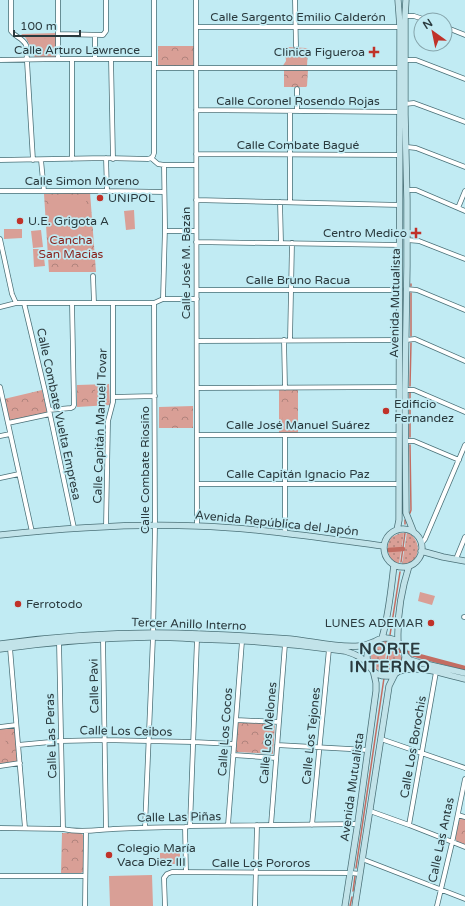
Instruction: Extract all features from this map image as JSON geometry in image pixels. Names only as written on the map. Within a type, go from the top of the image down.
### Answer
[{"type":"main road","name":"Avenida Mutualista","points":[[398,0],[400,27],[400,290],[405,390],[406,513],[414,533]]},
{"type":"main road","name":"Avenida Mutualista","points":[[397,530],[399,520],[399,387],[407,266],[405,60],[406,0]]},
{"type":"main road","points":[[400,216],[403,220],[402,234],[407,240]]},
{"type":"main road","points":[[400,245],[403,248],[404,262],[407,266]]},
{"type":"main road","name":"Avenida República del Japón","points":[[0,536],[106,526],[197,526],[285,533],[384,546]]},
{"type":"main road","points":[[403,529],[414,533],[417,536],[421,548],[418,560],[409,566],[404,567],[399,567],[389,562],[384,552],[385,541],[388,536],[392,532],[403,529]]},
{"type":"main road","points":[[421,548],[443,557],[465,561]]},
{"type":"main road","points":[[382,638],[390,601],[394,565]]},
{"type":"main road","points":[[398,642],[398,621],[403,586],[409,566]]},
{"type":"main road","name":"Tercer Anillo Interno","points":[[0,644],[40,639],[115,634],[200,634],[290,639],[349,646],[367,645],[376,641]]},
{"type":"main road","name":"Tercer Anillo Interno","points":[[0,649],[59,642],[153,635],[285,644],[345,651],[362,658],[369,665]]},
{"type":"main road","points":[[397,673],[403,667],[405,662],[405,650],[398,642],[390,638],[382,638],[376,641],[371,645],[367,658],[369,665],[379,675],[387,676],[417,668],[465,678]]},
{"type":"main road","points":[[406,656],[410,660],[465,673]]},
{"type":"main road","name":"Avenida Mutualista","points":[[345,906],[351,873],[376,692],[376,683],[373,670]]},
{"type":"main road","name":"Avenida Mutualista","points":[[355,906],[390,686],[397,673]]},
{"type":"main road","points":[[348,892],[357,894]]},
{"type":"street","points":[[11,0],[11,31],[25,42],[26,45],[33,160]]},
{"type":"street","points":[[58,0],[58,59]]},
{"type":"street","points":[[58,34],[103,35],[106,31],[106,0]]},
{"type":"street","points":[[151,158],[154,153],[154,0]]},
{"type":"street","name":"Calle José M. Bazán","points":[[196,0],[197,526]]},
{"type":"street","points":[[295,0],[296,46]]},
{"type":"street","points":[[405,16],[413,16]]},
{"type":"street","name":"Calle Sargento Emilio Calderón","points":[[196,27],[400,27]]},
{"type":"street","points":[[453,30],[465,35]]},
{"type":"street","points":[[95,35],[96,59]]},
{"type":"street","points":[[72,59],[72,159]]},
{"type":"street","points":[[111,59],[113,158]]},
{"type":"street","name":"Calle Arturo Lawrence","points":[[0,60],[154,59]]},
{"type":"street","points":[[405,60],[416,60],[465,79]]},
{"type":"street","points":[[154,68],[400,68]]},
{"type":"street","points":[[297,89],[297,111]]},
{"type":"street","points":[[406,104],[414,103],[465,122]]},
{"type":"street","name":"Calle Coronel Rosendo Rojas","points":[[196,110],[400,112]]},
{"type":"street","points":[[290,111],[290,202]]},
{"type":"street","points":[[406,147],[416,148],[465,167]]},
{"type":"street","name":"Calle Combate Bagué","points":[[196,154],[400,155]]},
{"type":"street","points":[[106,158],[107,191]]},
{"type":"street","points":[[0,160],[151,158],[158,164],[164,165],[196,165]]},
{"type":"street","points":[[41,160],[44,191]]},
{"type":"street","points":[[163,299],[165,231],[164,165]]},
{"type":"street","points":[[407,190],[416,190],[465,211]]},
{"type":"street","name":"Calle Simon Moreno","points":[[0,191],[164,192]]},
{"type":"street","points":[[458,208],[465,191]]},
{"type":"street","points":[[196,200],[400,204]]},
{"type":"street","points":[[280,202],[281,243]]},
{"type":"street","points":[[165,231],[196,231]]},
{"type":"street","points":[[0,239],[12,294],[16,304]]},
{"type":"street","points":[[407,240],[419,241],[465,259]]},
{"type":"street","points":[[196,242],[400,245]]},
{"type":"street","points":[[290,340],[292,243]]},
{"type":"street","points":[[93,276],[94,303]]},
{"type":"street","points":[[406,289],[417,290],[465,310]]},
{"type":"street","name":"Calle Bruno Racua","points":[[196,290],[400,290]]},
{"type":"street","points":[[0,307],[24,303],[154,303],[163,299],[196,299]]},
{"type":"street","name":"Calle Combate Vuelta Empresa","points":[[24,303],[74,528]]},
{"type":"street","points":[[8,423],[73,407],[72,303]]},
{"type":"street","name":"Calle Capitán Manuel Tovar","points":[[106,526],[108,421],[113,402],[113,303]]},
{"type":"street","name":"Calle Combate Riosiño","points":[[145,827],[153,635],[155,525],[154,303]]},
{"type":"street","points":[[197,341],[415,339],[465,361]]},
{"type":"street","points":[[284,340],[285,388]]},
{"type":"street","points":[[0,387],[32,532]]},
{"type":"street","points":[[197,388],[399,387]]},
{"type":"street","points":[[405,390],[414,390],[465,412]]},
{"type":"street","points":[[113,397],[155,396]]},
{"type":"street","points":[[0,436],[10,434]]},
{"type":"street","name":"Calle José Manuel Suárez","points":[[197,435],[399,435]]},
{"type":"street","points":[[285,435],[285,533]]},
{"type":"street","points":[[406,441],[414,441],[459,460]]},
{"type":"street","points":[[421,548],[465,445]]},
{"type":"street","points":[[0,478],[19,474]]},
{"type":"street","name":"Calle Capitán Ignacio Paz","points":[[197,484],[399,484]]},
{"type":"street","points":[[456,559],[465,537]]},
{"type":"street","name":"Calle Pavi","points":[[103,639],[106,829]]},
{"type":"street","points":[[190,826],[197,639]]},
{"type":"street","name":"Calle Los Cocos","points":[[228,826],[242,641]]},
{"type":"street","name":"Calle Las Peras","points":[[59,642],[64,829]]},
{"type":"street","name":"Calle Los Melones","points":[[270,824],[285,644]]},
{"type":"street","points":[[10,648],[25,828]]},
{"type":"street","name":"Calle Los Tejones","points":[[312,825],[329,649]]},
{"type":"street","name":"Calle Los Borochis","points":[[409,825],[436,672]]},
{"type":"street","points":[[236,720],[279,722]]},
{"type":"street","points":[[0,727],[16,725]]},
{"type":"street","points":[[381,739],[465,768]]},
{"type":"street","name":"Calle Los Ceibos","points":[[18,744],[105,740],[234,744]]},
{"type":"street","points":[[277,745],[368,750]]},
{"type":"street","points":[[233,755],[276,758]]},
{"type":"street","points":[[0,766],[20,763]]},
{"type":"street","name":"Calle Las Antas","points":[[437,906],[465,779]]},
{"type":"street","points":[[370,811],[465,847]]},
{"type":"street","points":[[458,815],[465,817]]},
{"type":"street","name":"Calle Las Piñas","points":[[0,828],[86,830],[270,824],[358,824]]},
{"type":"street","points":[[255,906],[257,825]]},
{"type":"street","points":[[185,827],[186,872]]},
{"type":"street","points":[[85,906],[86,830]]},
{"type":"street","points":[[362,859],[465,899]]},
{"type":"street","name":"Calle Los Pororos","points":[[165,906],[164,878],[167,874],[172,872],[360,874]]},
{"type":"street","points":[[0,876],[85,876]]},
{"type":"green space","points":[[57,33],[56,57],[35,57],[31,52],[29,43],[21,34]]},
{"type":"green space","points":[[51,38],[52,50],[33,51],[32,39]]},
{"type":"green space","points":[[158,46],[194,46],[194,67],[158,67]]},
{"type":"green space","points":[[288,47],[308,49],[307,66],[282,67],[286,61],[285,50]]},
{"type":"green space","points":[[286,52],[305,52],[305,63],[286,63]]},
{"type":"green space","points":[[284,70],[308,70],[307,86],[284,87]]},
{"type":"green space","name":"Cancha San Macias","points":[[90,192],[96,272],[49,272],[44,194]]},
{"type":"green space","name":"Cancha San Macias","points":[[86,199],[89,261],[52,263],[49,200]]},
{"type":"green space","points":[[134,210],[135,229],[126,230],[124,211]]},
{"type":"green space","points":[[4,229],[22,229],[22,238],[4,239]]},
{"type":"green space","points":[[41,230],[43,247],[33,248],[31,231]]},
{"type":"green space","points":[[33,249],[43,249],[45,266],[34,267]]},
{"type":"green space","points":[[109,384],[110,405],[77,407],[77,385]]},
{"type":"green space","points":[[95,386],[108,386],[108,405],[95,405]]},
{"type":"green space","points":[[42,390],[48,416],[10,425],[4,399]]},
{"type":"green space","points":[[279,390],[298,390],[298,433],[279,433]]},
{"type":"green space","points":[[283,402],[294,403],[293,422],[282,421]]},
{"type":"green space","points":[[193,406],[193,428],[159,428],[159,407]]},
{"type":"green space","points":[[407,532],[413,536],[416,541],[418,552],[416,557],[408,564],[402,564]]},
{"type":"green space","points":[[404,533],[399,564],[390,557],[388,553],[388,545],[392,537]]},
{"type":"green space","points":[[420,592],[435,596],[432,605],[418,601]]},
{"type":"green space","points":[[387,640],[386,649],[371,652],[378,644]]},
{"type":"green space","points":[[390,647],[392,650],[399,653],[403,659],[398,669],[387,673]]},
{"type":"green space","points":[[386,651],[384,673],[374,667],[371,655]]},
{"type":"green space","points":[[238,722],[275,724],[273,754],[236,752]]},
{"type":"green space","points":[[15,727],[19,762],[0,764],[0,728]]},
{"type":"green space","points":[[5,733],[6,746],[0,746],[0,734]]},
{"type":"green space","points":[[463,818],[465,819],[465,845],[457,842],[455,838],[459,820]]},
{"type":"green space","points":[[62,833],[81,833],[83,835],[83,872],[61,873]]},
{"type":"green space","points":[[180,852],[180,864],[160,864],[160,853]]},
{"type":"green space","points":[[152,875],[153,906],[110,906],[109,876]]},
{"type":"waterway","points":[[411,293],[411,336]]},
{"type":"waterway","points":[[410,386],[411,343]]},
{"type":"waterway","points":[[410,392],[410,437]]},
{"type":"waterway","points":[[410,445],[410,513]]},
{"type":"waterway","points":[[401,562],[405,533]]},
{"type":"waterway","points":[[389,550],[403,549]]},
{"type":"waterway","points":[[390,635],[400,572]]},
{"type":"waterway","points":[[385,673],[390,641]]},
{"type":"waterway","points":[[389,645],[395,650],[403,651]]},
{"type":"waterway","points":[[408,653],[465,668]]},
{"type":"waterway","points":[[356,868],[384,678]]},
{"type":"waterway","points":[[353,891],[355,876]]},
{"type":"waterway","points":[[350,906],[352,897]]},
{"type":"place","name":"Clinica Figueroa","points":[[374,52]]},
{"type":"place","name":"UNIPOL","points":[[100,198]]},
{"type":"place","name":"U.E. Grigota A","points":[[20,221]]},
{"type":"place","name":"Centro Medico","points":[[416,233]]},
{"type":"place","name":"Edificio Fernandez","points":[[386,411]]},
{"type":"place","name":"Ferrotodo","points":[[18,604]]},
{"type":"place","name":"LUNES ADEMAR","points":[[431,623]]},
{"type":"place","name":"Colegio María Vaca Diez III","points":[[109,855]]},
{"type":"district","name":"NORTE INTERNO","points":[[390,658]]}]
